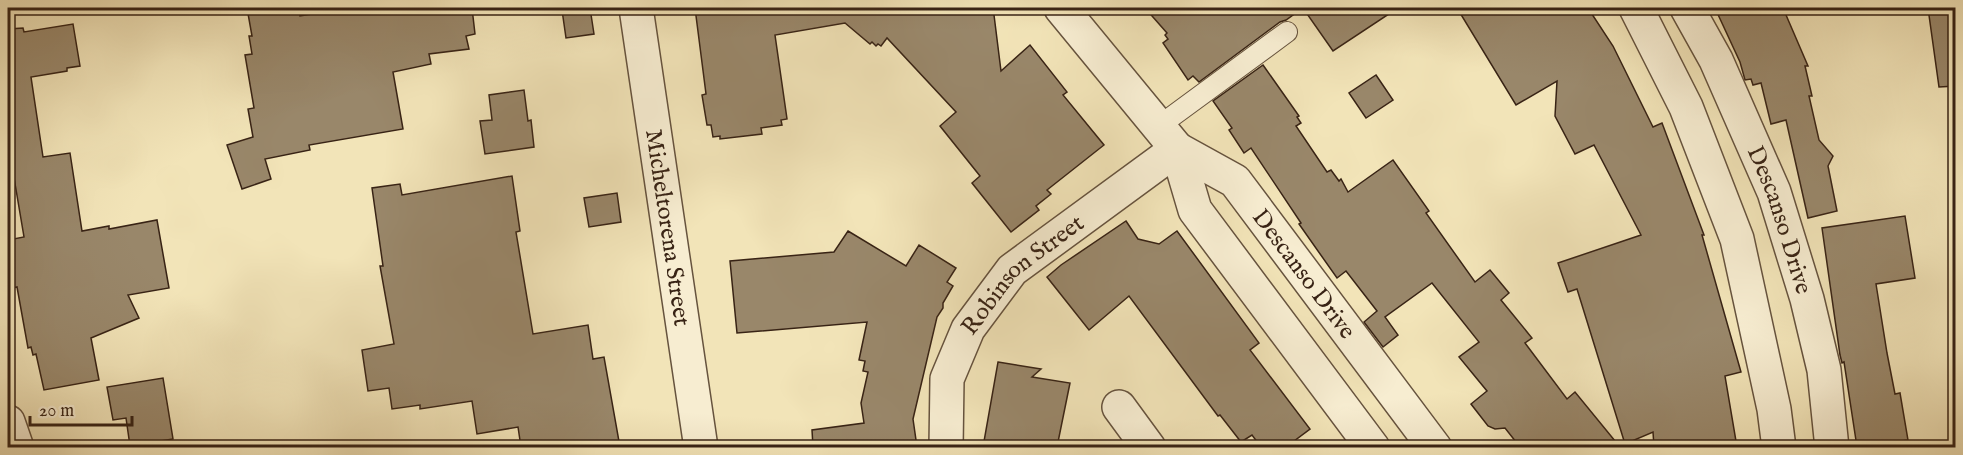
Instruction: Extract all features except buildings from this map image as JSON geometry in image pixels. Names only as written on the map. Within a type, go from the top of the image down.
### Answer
[{"type":"street","name":"Micheltorena Street","points":[[636,8],[701,447]]},
{"type":"street","name":"Descanso Drive","points":[[1062,8],[1168,138],[1235,181],[1436,447]]},
{"type":"street","name":"Descanso Drive","points":[[1635,8],[1686,107],[1737,239],[1774,409],[1779,447]]},
{"type":"street","name":"Descanso Drive","points":[[1687,8],[1716,60],[1774,192],[1807,299],[1824,370],[1832,447]]},
{"type":"street","name":"Descanso Drive","points":[[1168,138],[1195,210],[1373,447]]},
{"type":"street","name":"Robinson Street","points":[[946,447],[947,379],[968,329],[1012,270],[1168,138]]},
{"type":"street","points":[[1119,407],[1149,447]]},
{"type":"street","points":[[8,422],[17,447]]},
{"type":"lane","points":[[1168,138],[1287,32]]}]
